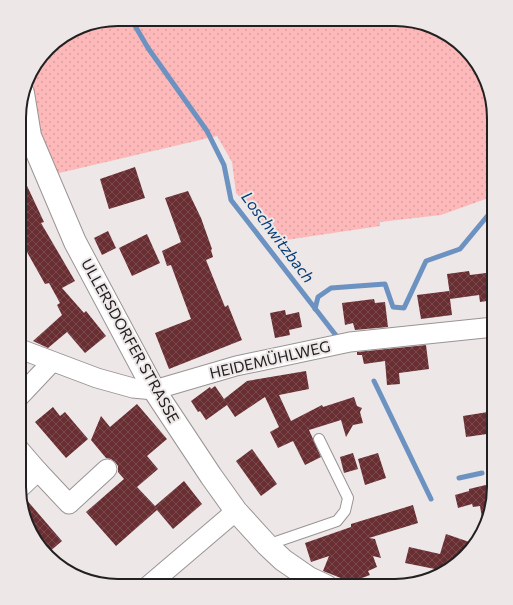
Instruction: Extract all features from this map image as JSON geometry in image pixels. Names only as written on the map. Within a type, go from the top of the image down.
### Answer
[{"type":"main road","name":"ULLERSDORFER STRASSE","points":[[26,114],[30,136],[75,242],[154,390],[236,511],[267,545],[298,571],[311,579]]},
{"type":"street","name":"HEIDEMÜHLWEG","points":[[26,351],[97,378],[133,388],[154,390],[236,366],[350,342],[487,328]]},
{"type":"street","points":[[26,390],[52,362]]},
{"type":"street","points":[[26,457],[69,504],[107,469]]},
{"type":"street","points":[[26,483],[38,471]]},
{"type":"street","points":[[156,579],[236,511]]},
{"type":"lane","points":[[267,545],[337,521],[345,511],[348,498],[319,439]]},
{"type":"shaded area","points":[[112,26],[395,26],[419,29],[441,38],[456,49],[468,62],[480,83],[484,94],[487,118],[487,199],[441,215],[380,222],[380,226],[279,241],[265,230],[255,213],[236,193],[232,162],[217,136],[55,174],[43,146],[35,112],[32,86],[45,62],[57,49],[72,38],[100,28]]},
{"type":"building","points":[[135,167],[145,198],[109,209],[100,179]]},
{"type":"building","points":[[26,184],[44,222],[41,223],[75,281],[62,288],[84,313],[86,311],[106,336],[85,353],[67,332],[48,348],[33,341],[62,315],[57,305],[60,303],[49,283],[45,284],[26,250]]},
{"type":"building","points":[[188,191],[201,218],[212,249],[213,257],[206,260],[225,307],[228,305],[242,340],[169,369],[155,333],[191,319],[171,265],[167,266],[162,251],[181,242],[165,198]]},
{"type":"building","points":[[108,231],[116,248],[102,255],[94,238]]},
{"type":"building","points":[[147,234],[160,263],[132,276],[119,248]]},
{"type":"building","points":[[469,271],[470,275],[487,273],[487,301],[480,302],[479,295],[450,299],[452,315],[421,319],[417,295],[449,291],[450,295],[447,274]]},
{"type":"building","points":[[374,299],[375,303],[385,302],[388,327],[355,330],[353,323],[345,325],[342,303]]},
{"type":"building","points":[[285,310],[286,315],[299,312],[302,327],[289,330],[290,335],[275,338],[270,313]]},
{"type":"building","points":[[426,345],[429,369],[399,373],[400,384],[387,385],[385,361],[364,364],[362,355],[357,355],[357,352]]},
{"type":"building","points":[[306,371],[309,389],[279,395],[291,421],[322,405],[323,407],[354,397],[357,406],[362,408],[360,412],[363,423],[353,425],[346,437],[341,420],[309,430],[321,457],[305,465],[293,441],[278,448],[270,432],[279,427],[265,397],[235,417],[227,405],[206,420],[200,411],[198,412],[191,401],[210,387],[211,389],[215,386],[224,399],[247,381]]},
{"type":"building","points":[[137,404],[167,439],[147,456],[158,469],[137,487],[155,506],[184,481],[202,504],[173,529],[157,510],[116,546],[86,512],[124,479],[118,472],[118,466],[115,462],[106,458],[91,440],[101,416],[110,427]]},
{"type":"building","points":[[53,407],[60,416],[65,412],[88,439],[66,458],[35,422]]},
{"type":"building","points":[[487,412],[487,434],[466,437],[463,416]]},
{"type":"building","points":[[252,449],[277,484],[261,496],[236,461]]},
{"type":"building","points":[[353,453],[358,469],[344,473],[340,457]]},
{"type":"building","points":[[378,453],[386,478],[365,485],[358,459]]},
{"type":"building","points":[[487,485],[487,493],[482,517],[480,506],[473,507],[472,504],[458,508],[455,495],[469,491],[469,489]]},
{"type":"building","points":[[27,501],[62,541],[51,550],[45,543],[33,522]]},
{"type":"building","points":[[413,505],[418,523],[369,538],[375,539],[381,558],[373,556],[377,567],[368,571],[370,575],[359,579],[343,579],[323,571],[329,556],[311,562],[305,543],[351,527],[351,524]]},
{"type":"building","points":[[446,534],[468,542],[456,556],[435,570],[405,563],[409,547],[440,554]]},
{"type":"waterway","name":"Loschwitzbach","points":[[135,26],[148,48],[207,131],[224,165],[231,200],[338,338]]},
{"type":"waterway","points":[[315,309],[318,297],[331,288],[385,284],[393,307],[404,308],[426,261],[460,249],[487,216]]},
{"type":"waterway","name":"Loschwitzbach","points":[[374,381],[431,499]]},
{"type":"waterway","points":[[459,478],[482,473]]}]
